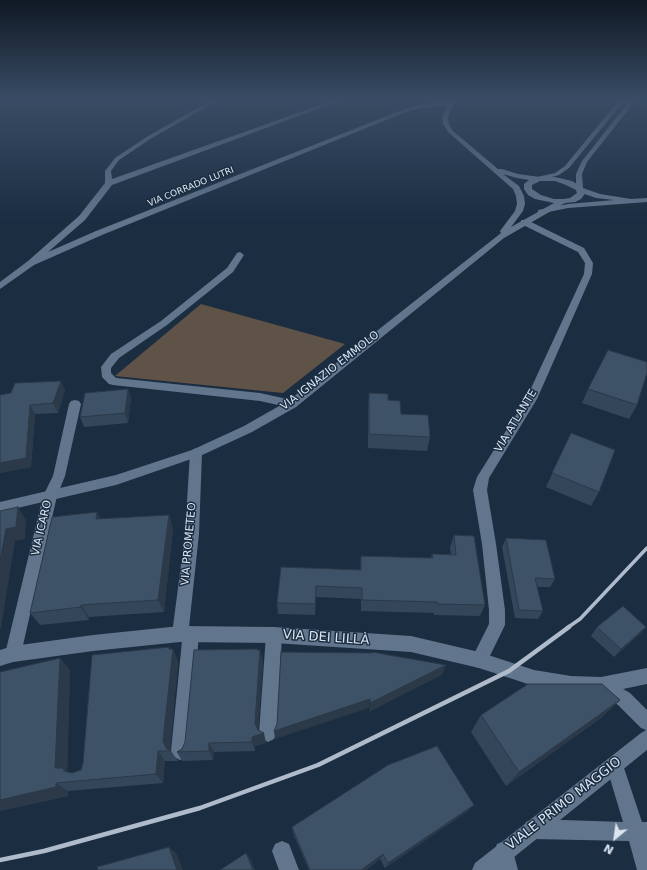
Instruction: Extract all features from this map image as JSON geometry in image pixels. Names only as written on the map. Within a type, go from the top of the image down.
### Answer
[{"type":"street","points":[[109,183],[108,172],[111,165],[126,152],[146,141]]},
{"type":"street","points":[[0,286],[31,263],[82,218],[109,183],[226,141]]},
{"type":"street","name":"VIA CORRADO LUTRI","points":[[31,263],[99,233],[331,141]]},
{"type":"street","points":[[460,141],[471,151],[492,166],[516,188],[520,196],[521,204]]},
{"type":"street","points":[[501,236],[519,211],[528,184],[532,181],[557,174],[567,167],[589,141]]},
{"type":"street","points":[[501,236],[541,212],[563,201],[578,197],[581,193],[579,189],[579,174],[584,162],[601,141]]},
{"type":"street","points":[[492,166],[517,176],[562,180],[579,189],[600,196],[628,200]]},
{"type":"street","points":[[516,188],[538,197],[554,201],[586,204]]},
{"type":"street","points":[[541,212],[568,206],[628,200],[647,200]]},
{"type":"street","name":"VIA ATLANTE","points":[[479,660],[497,625],[497,610],[489,544],[480,490],[483,477],[531,399],[588,274],[589,263],[581,250],[524,222]]},
{"type":"street","name":"VIA IGNAZIO EMMOLO","points":[[0,507],[116,480],[196,453],[248,429],[292,404],[501,236]]},
{"type":"street","points":[[240,255],[230,270],[164,323],[115,356],[106,367],[106,374],[114,381],[260,396],[292,404]]},
{"type":"street","name":"VIA ICARO","points":[[6,656],[50,496],[59,476],[75,404]]},
{"type":"street","name":"VIA PROMETEO","points":[[180,751],[185,634],[196,453]]},
{"type":"street","name":"VIA DEI LILLÀ","points":[[6,656],[93,651],[185,634],[274,635],[411,644],[479,660],[534,678],[571,684],[601,685],[647,676]]},
{"type":"street","points":[[268,733],[274,635]]},
{"type":"street","points":[[601,685],[624,699],[647,722]]},
{"type":"street","name":"VIALE PRIMO MAGGIO","points":[[482,870],[506,861],[533,829],[647,739]]},
{"type":"street","points":[[615,765],[642,832],[647,869]]},
{"type":"street","points":[[533,829],[642,832]]},
{"type":"street","points":[[282,851],[289,870]]},
{"type":"shaded area","points":[[201,304],[345,344],[283,393],[115,376]]},
{"type":"building","points":[[608,350],[647,362],[647,373],[637,405],[588,389]]},
{"type":"building","points":[[61,381],[53,403],[30,405],[26,458],[0,463],[0,395],[11,393],[15,383]]},
{"type":"building","points":[[128,389],[125,413],[80,417],[85,393]]},
{"type":"building","points":[[369,393],[388,394],[388,400],[400,401],[401,414],[428,415],[430,437],[369,434]]},
{"type":"building","points":[[571,433],[615,450],[599,492],[552,473]]},
{"type":"building","points":[[18,507],[16,527],[6,529],[0,561],[0,511]]},
{"type":"building","points":[[97,512],[96,519],[169,515],[158,600],[81,605],[81,607],[30,613],[52,517]]},
{"type":"building","points":[[454,535],[474,536],[485,605],[362,600],[362,588],[316,586],[315,604],[277,603],[281,567],[361,570],[361,556],[433,558],[432,554],[456,555]]},
{"type":"building","points":[[506,538],[546,540],[555,579],[535,578],[543,611],[519,610]]},
{"type":"building","points":[[623,606],[646,627],[621,649],[597,627]]},
{"type":"building","points":[[169,647],[169,649],[173,649],[163,741],[166,748],[171,751],[158,751],[156,774],[56,783],[56,787],[0,800],[0,672],[60,658],[55,768],[63,768],[64,771],[72,773],[81,770],[83,763],[92,655]]},
{"type":"building","points":[[194,650],[260,650],[255,723],[258,730],[264,733],[252,737],[252,742],[209,743],[209,751],[177,752],[182,749],[185,742]]},
{"type":"building","points":[[281,652],[372,652],[446,665],[370,703],[370,699],[274,731],[277,724]]},
{"type":"building","points":[[528,684],[602,684],[620,700],[519,772],[481,715]]},
{"type":"building","points":[[437,746],[474,805],[388,863],[383,854],[361,870],[310,870],[292,827],[388,765]]},
{"type":"building","points":[[169,847],[177,870],[98,870],[97,867]]},
{"type":"building","points":[[246,853],[253,870],[220,870]]},
{"type":"railway","points":[[567,628],[580,619],[647,548]]},
{"type":"railway","points":[[0,860],[44,851],[200,808],[318,765],[509,671],[569,627]]}]
